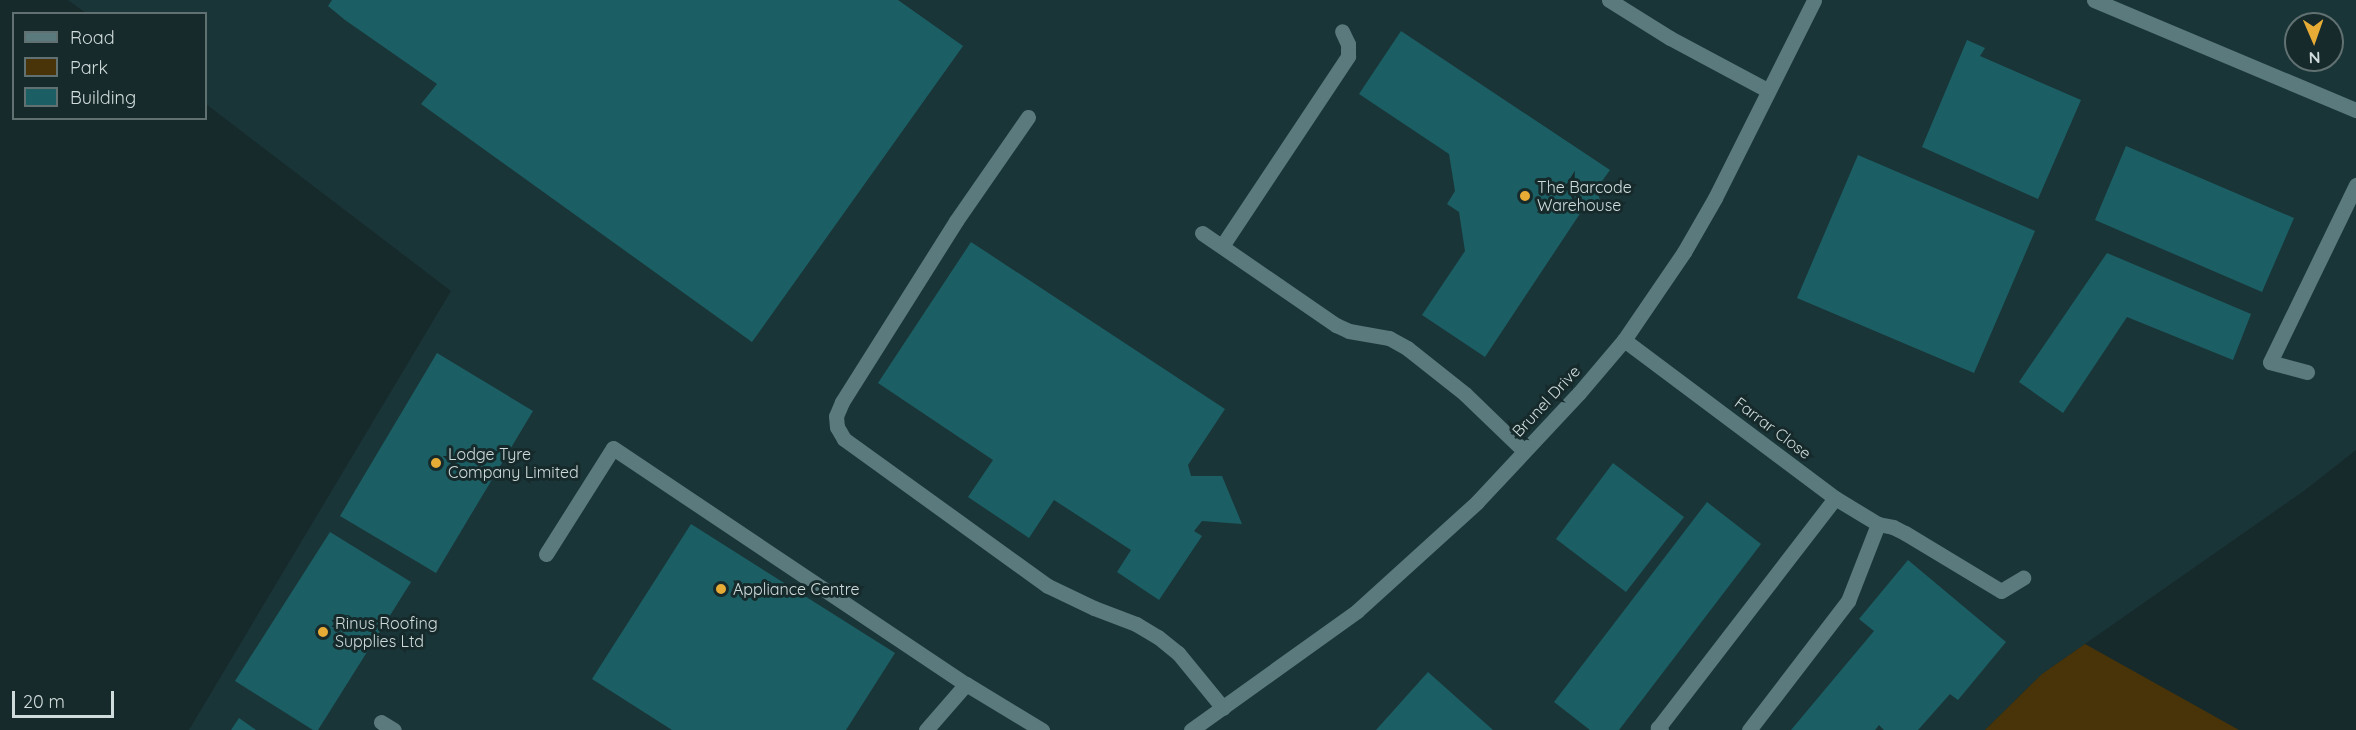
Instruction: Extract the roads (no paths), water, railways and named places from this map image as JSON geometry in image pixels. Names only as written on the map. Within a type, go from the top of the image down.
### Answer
[{"type":"street","points":[[1609,0],[1689,48],[1767,90]]},
{"type":"street","name":"Brunel Drive","points":[[1191,730],[1357,611],[1477,502],[1624,340],[1684,252],[1714,198],[1814,0]]},
{"type":"street","points":[[2094,0],[2356,110]]},
{"type":"street","points":[[1222,246],[1348,56],[1348,44],[1342,31]]},
{"type":"street","points":[[1028,117],[956,220],[842,402],[836,416],[837,427],[844,439],[1048,586],[1099,610],[1136,624],[1158,637],[1178,653],[1223,708]]},
{"type":"street","points":[[2307,372],[2270,363],[2356,185]]},
{"type":"street","points":[[1202,233],[1336,325],[1349,331],[1389,338],[1407,348],[1465,394],[1524,451]]},
{"type":"street","name":"Farrar Close","points":[[1624,340],[1835,498],[1878,524],[1893,527],[1905,533],[2001,591],[2023,578]]},
{"type":"street","points":[[546,554],[613,448],[966,684],[1042,730]]},
{"type":"street","points":[[1661,730],[1658,728],[1835,498]]},
{"type":"street","points":[[1749,730],[1848,601],[1878,524]]},
{"type":"street","points":[[926,730],[966,684]]},
{"type":"place","name":"The Barcode Warehouse","points":[[1525,196]]},
{"type":"place","name":"Lodge Tyre Company Limited","points":[[436,463]]},
{"type":"place","name":"Appliance Centre","points":[[721,589]]},
{"type":"place","name":"Rinus Roofing Supplies Ltd","points":[[323,632]]}]
